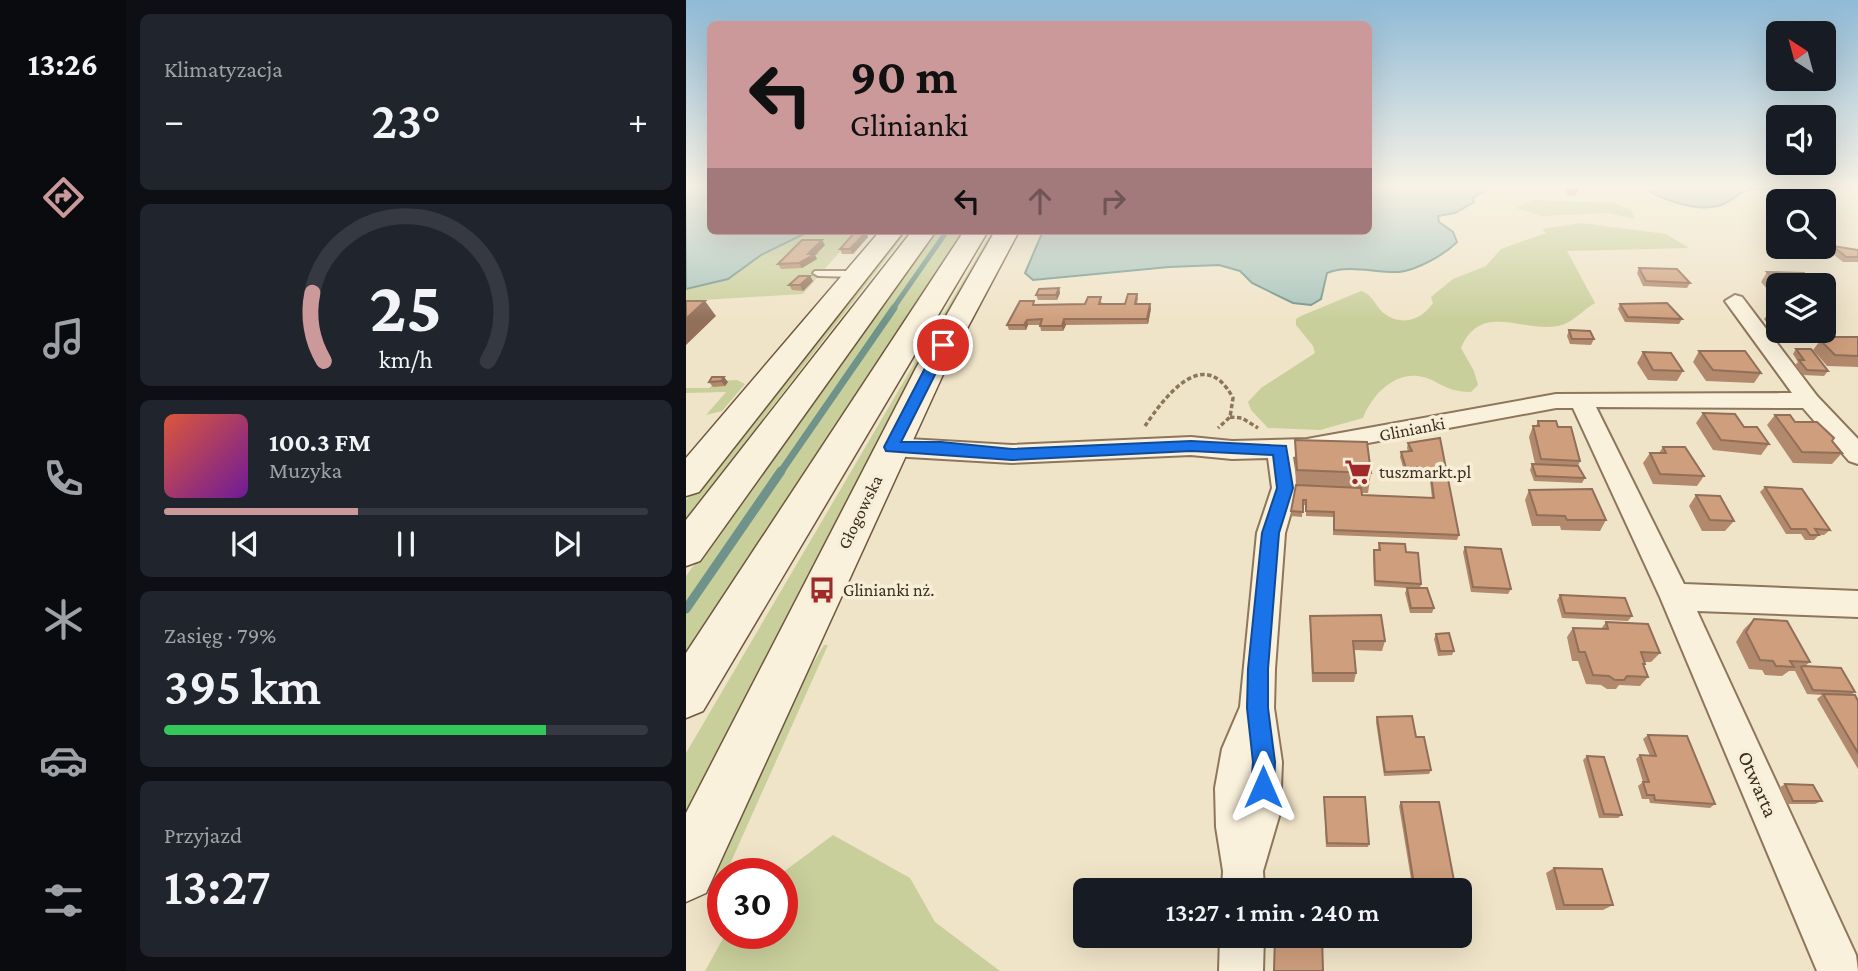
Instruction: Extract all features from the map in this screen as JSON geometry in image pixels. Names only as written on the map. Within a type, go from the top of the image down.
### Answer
[{"type":"street","points":[[686,482],[889,235]]},
{"type":"street","points":[[686,550],[921,235]]},
{"type":"street","points":[[686,695],[974,235]]},
{"type":"street","name":"Głogowska","points":[[686,873],[930,368],[1005,235]]},
{"type":"street","points":[[1735,301],[1809,401],[1858,455]]},
{"type":"street","name":"Glinianki","points":[[891,447],[941,447],[1012,454],[1191,446],[1280,450],[1345,441],[1556,401],[1809,401]]},
{"type":"street","name":"Otwarta","points":[[1581,401],[1675,597],[1840,971]]},
{"type":"street","points":[[1243,878],[1234,824],[1233,786],[1237,757],[1257,708],[1258,669],[1271,533],[1285,488],[1280,450]]},
{"type":"street","points":[[1675,597],[1858,604]]},
{"type":"street","points":[[1241,971],[1242,948]]},
{"type":"lane","points":[[818,273],[857,274]]},
{"type":"path","points":[[1122,449],[1178,383],[1194,376],[1206,376],[1215,379],[1230,391],[1233,409],[1224,423],[1191,446]]},
{"type":"green space","points":[[686,230],[707,230],[707,235],[855,235],[803,294],[686,301]]},
{"type":"green space","points":[[1543,230],[1638,230],[1666,234],[1689,248],[1567,251],[1595,303],[1558,326],[1491,322],[1480,326],[1469,334],[1461,348],[1474,371],[1478,385],[1471,392],[1454,390],[1418,376],[1400,378],[1391,382],[1377,395],[1363,418],[1320,430],[1268,428],[1251,410],[1248,402],[1261,388],[1315,353],[1313,346],[1296,325],[1296,319],[1301,316],[1361,291],[1369,295],[1382,311],[1392,318],[1405,320],[1418,317],[1433,303],[1431,297],[1453,279],[1486,266],[1501,249],[1546,233]]},
{"type":"green space","points":[[898,235],[905,235],[686,518],[686,500]]},
{"type":"green space","points":[[932,235],[962,235],[686,658],[686,576]]},
{"type":"green space","points":[[990,235],[995,235],[686,826],[686,753]]},
{"type":"green space","points":[[737,380],[745,384],[722,411],[706,415],[726,392],[686,393],[686,388],[709,388],[717,381]]},
{"type":"green space","points":[[824,645],[828,645],[733,858],[717,858],[792,699]]},
{"type":"green space","points":[[833,835],[910,878],[935,922],[1000,971],[705,971],[717,949],[798,949],[798,861]]},
{"type":"water","points":[[686,230],[707,230],[707,235],[802,235],[761,255],[728,279],[686,289]]},
{"type":"water","points":[[1372,230],[1451,230],[1457,242],[1430,261],[1406,271],[1353,269],[1327,273],[1321,299],[1311,305],[1293,303],[1252,283],[1240,271],[1219,265],[1033,280],[1025,273],[1041,235],[1372,235]]},
{"type":"building","points":[[852,235],[863,235],[850,249],[840,249]]},
{"type":"building","points":[[802,240],[822,240],[808,254],[815,254],[799,263],[778,264]]},
{"type":"building","points":[[1836,246],[1858,250],[1858,257],[1846,257]]},
{"type":"building","points":[[1639,268],[1677,269],[1690,283],[1646,281]]},
{"type":"building","points":[[799,276],[810,276],[800,285],[789,285]]},
{"type":"building","points":[[1059,288],[1056,295],[1036,295],[1039,289]]},
{"type":"building","points":[[1128,294],[1137,294],[1135,304],[1150,304],[1147,319],[1064,319],[1062,326],[1040,326],[1042,319],[1027,320],[1024,325],[1007,325],[1020,301],[1034,301],[1033,305],[1085,304],[1088,297],[1101,297],[1099,304],[1125,304]]},
{"type":"building","points":[[686,301],[705,301],[686,319]]},
{"type":"building","points":[[1667,303],[1682,319],[1628,317],[1620,304]]},
{"type":"building","points":[[1569,330],[1590,331],[1594,339],[1572,339]]},
{"type":"building","points":[[1836,337],[1858,337],[1858,356],[1835,355],[1823,343],[1836,343]]},
{"type":"building","points":[[1796,349],[1811,349],[1828,371],[1807,370],[1799,360],[1804,360]]},
{"type":"building","points":[[1699,351],[1745,351],[1761,373],[1713,370]]},
{"type":"building","points":[[1643,352],[1671,353],[1683,371],[1653,370]]},
{"type":"building","points":[[712,377],[724,377],[721,381],[709,382]]},
{"type":"building","points":[[1703,413],[1735,414],[1744,427],[1757,427],[1769,444],[1721,440]]},
{"type":"building","points":[[1775,415],[1790,415],[1795,422],[1817,422],[1834,438],[1832,441],[1842,453],[1802,452]]},
{"type":"building","points":[[1538,421],[1556,421],[1558,427],[1571,427],[1580,461],[1541,459],[1533,426],[1539,426]]},
{"type":"building","points":[[1440,438],[1459,535],[1334,530],[1334,512],[1306,511],[1306,500],[1303,500],[1303,512],[1291,511],[1296,485],[1361,488],[1362,495],[1434,498],[1431,476],[1419,475],[1417,467],[1406,468],[1401,452],[1412,451],[1408,443]]},
{"type":"building","points":[[1295,440],[1367,442],[1371,473],[1297,470]]},
{"type":"building","points":[[1663,447],[1685,447],[1704,476],[1660,474],[1650,453],[1666,453]]},
{"type":"building","points":[[1532,464],[1578,466],[1585,478],[1536,476]]},
{"type":"building","points":[[1765,487],[1802,489],[1830,530],[1815,529],[1819,535],[1810,535],[1806,529],[1791,529]]},
{"type":"building","points":[[1592,489],[1606,520],[1567,520],[1565,516],[1537,515],[1529,490]]},
{"type":"building","points":[[1696,495],[1720,496],[1734,521],[1710,520]]},
{"type":"building","points":[[1379,543],[1405,544],[1406,552],[1418,553],[1421,584],[1375,581],[1374,550],[1380,550]]},
{"type":"building","points":[[1465,547],[1501,549],[1511,589],[1473,587]]},
{"type":"building","points":[[1407,588],[1427,588],[1434,608],[1411,608]]},
{"type":"building","points":[[1560,595],[1625,598],[1632,616],[1565,613]]},
{"type":"building","points":[[1381,615],[1385,641],[1353,641],[1356,673],[1313,673],[1310,616]]},
{"type":"building","points":[[1754,619],[1787,621],[1810,662],[1790,661],[1794,667],[1776,666],[1773,661],[1760,660],[1746,632]]},
{"type":"building","points":[[1606,622],[1648,624],[1660,653],[1641,652],[1648,677],[1627,676],[1624,680],[1615,680],[1609,676],[1593,675],[1585,652],[1579,652],[1573,628],[1608,629]]},
{"type":"building","points":[[1449,633],[1454,651],[1440,651],[1436,634]]},
{"type":"building","points":[[1801,667],[1841,668],[1855,692],[1813,690]]},
{"type":"building","points":[[1823,694],[1855,695],[1858,701],[1858,753]]},
{"type":"building","points":[[1412,716],[1416,737],[1424,737],[1431,770],[1385,772],[1377,717]]},
{"type":"building","points":[[1648,735],[1687,736],[1715,804],[1655,800],[1654,795],[1647,795],[1643,782],[1649,782],[1640,755],[1656,756]]},
{"type":"building","points":[[1587,756],[1604,757],[1622,815],[1604,814]]},
{"type":"building","points":[[1785,784],[1813,785],[1822,801],[1793,801]]},
{"type":"building","points":[[1324,797],[1365,797],[1369,844],[1327,843]]},
{"type":"building","points":[[1401,802],[1439,802],[1454,878],[1413,878]]},
{"type":"building","points":[[1554,868],[1602,869],[1613,905],[1564,905]]},
{"type":"building","points":[[1275,948],[1322,948],[1323,971],[1274,971]]},
{"type":"waterway","points":[[892,310],[944,235]]},
{"type":"waterway","points":[[780,473],[894,308]]},
{"type":"waterway","points":[[686,609],[781,471]]},
{"type":"place","name":"tuszmarkt.pl","points":[[1358,472]]},
{"type":"place","name":"Glinianki nż.","points":[[822,590]]},
{"type":"route","points":[[943,345],[891,447],[941,447],[1012,454],[1191,446],[1232,450],[1280,450],[1285,488],[1271,533],[1258,669],[1257,708],[1264,762],[1263,787]]}]
